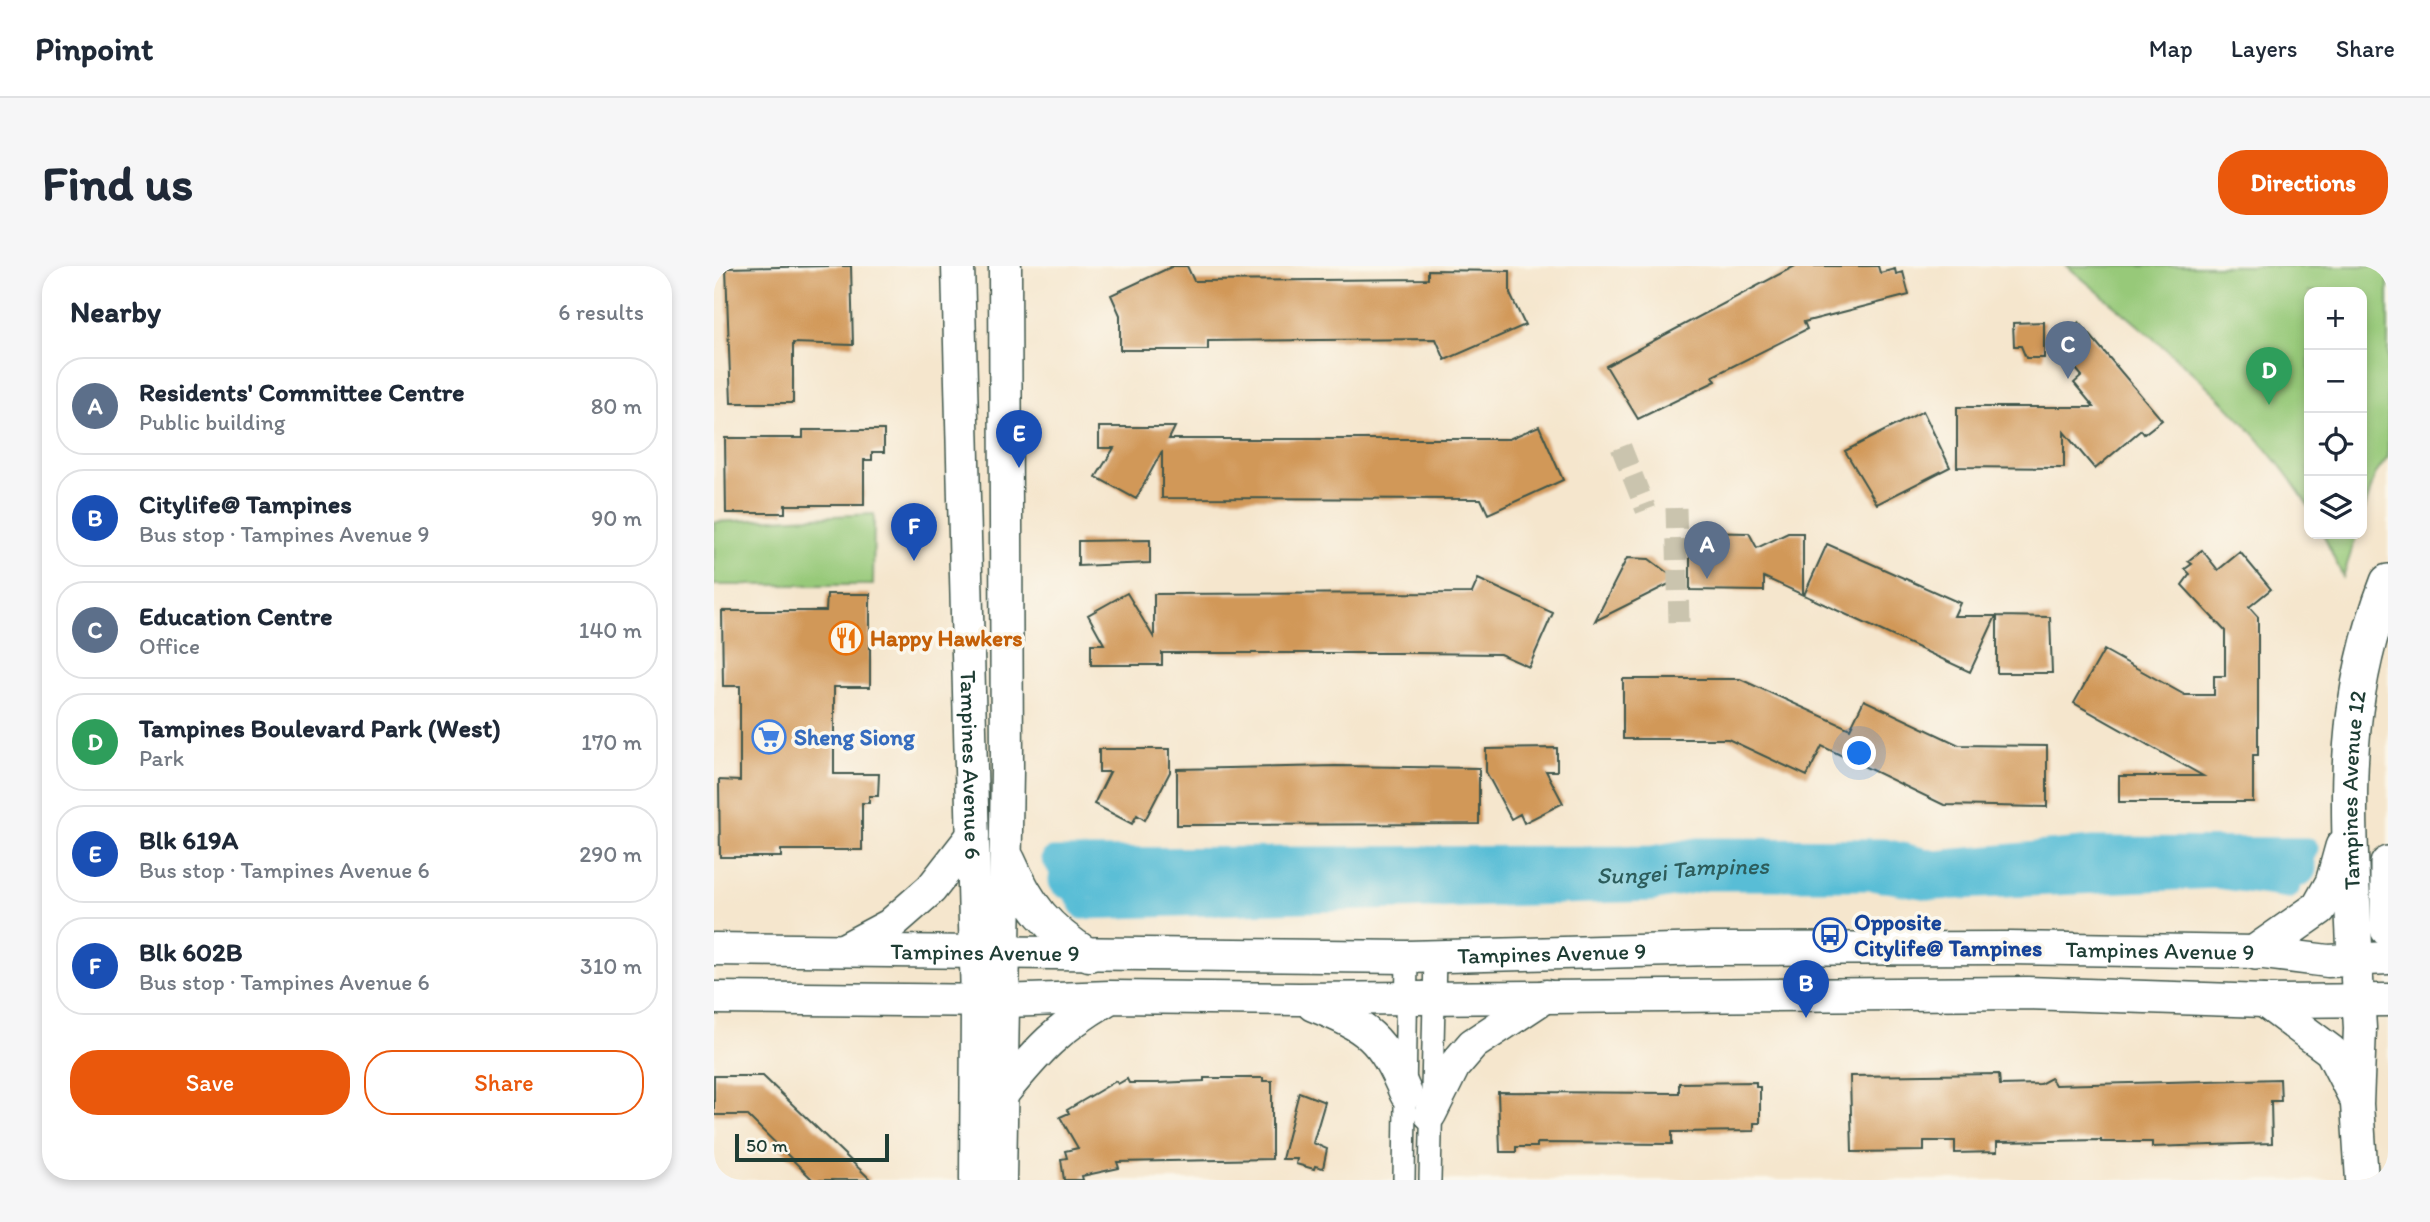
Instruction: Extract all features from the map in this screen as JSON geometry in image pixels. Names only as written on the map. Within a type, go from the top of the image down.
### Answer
[{"type":"main road","name":"Tampines Avenue 6","points":[[990,952],[1006,854],[1005,266]]},
{"type":"main road","name":"Tampines Avenue 6","points":[[955,272],[973,835],[990,952],[991,1001],[976,1180]]},
{"type":"main road","name":"Tampines Avenue 12","points":[[2372,959],[2348,827],[2351,726],[2358,680],[2388,582]]},
{"type":"main road","points":[[2256,952],[2319,908],[2333,883],[2348,827]]},
{"type":"main road","points":[[841,951],[890,925],[930,888],[973,835]]},
{"type":"main road","points":[[1006,854],[1030,904],[1042,919],[1059,936],[1090,955]]},
{"type":"main road","name":"Tampines Avenue 12","points":[[2388,864],[2388,929]]},
{"type":"main road","name":"Tampines Avenue 9","points":[[714,949],[1421,957],[1711,948],[2256,952],[2328,961],[2372,959]]},
{"type":"main road","points":[[2362,1180],[2357,1104],[2374,1000],[2372,959]]},
{"type":"main road","name":"Tampines Avenue 9","points":[[714,998],[991,1001],[1110,997],[1299,999],[2028,993],[2264,1001],[2374,1000]]},
{"type":"main road","points":[[1430,1114],[1454,1066],[1473,1044],[1547,995]]},
{"type":"main road","points":[[1003,1093],[1045,1042],[1072,1020],[1110,997]]},
{"type":"main road","points":[[1299,999],[1358,1023],[1373,1037],[1394,1067],[1406,1094]]},
{"type":"main road","name":"Tampines Avenue 6","points":[[991,1001],[1003,1093],[1000,1180]]},
{"type":"main road","points":[[2264,1001],[2331,1051],[2357,1104]]},
{"type":"street","points":[[1421,957],[1420,997],[1430,1114],[1430,1180]]},
{"type":"street","points":[[1404,1180],[1406,1094],[1420,997]]},
{"type":"green space","points":[[2067,266],[2388,266],[2388,457],[2375,475],[2367,501],[2367,287],[2304,287],[2304,500],[2257,438],[2198,377]]},
{"type":"green space","points":[[874,514],[873,585],[714,585],[714,522]]},
{"type":"green space","points":[[2325,539],[2355,539],[2343,577]]},
{"type":"building","points":[[851,266],[853,345],[793,343],[793,403],[731,403],[726,268]]},
{"type":"building","points":[[1173,266],[1187,266],[1194,281],[1428,279],[1428,270],[1510,271],[1510,294],[1525,325],[1445,360],[1436,339],[1208,341],[1208,350],[1120,350],[1120,315],[1111,295]]},
{"type":"building","points":[[1795,266],[1878,266],[1880,273],[1895,269],[1896,274],[1903,272],[1909,295],[1804,322],[1807,329],[1713,376],[1716,381],[1638,419],[1606,366]]},
{"type":"building","points":[[2044,322],[2044,358],[2026,358],[2021,346],[2014,346],[2013,323]]},
{"type":"building","points":[[2079,322],[2162,420],[2144,434],[2141,430],[2095,469],[2064,432],[2064,468],[1957,467],[1957,407],[2094,407],[2074,383],[2082,376],[2054,343]]},
{"type":"building","points":[[1923,411],[1950,467],[1877,504],[1845,451]]},
{"type":"building","points":[[1539,426],[1563,480],[1488,514],[1481,499],[1162,498],[1162,451],[1136,499],[1096,477],[1114,448],[1099,448],[1099,427],[1175,427],[1169,439],[1509,439]]},
{"type":"building","points":[[803,430],[884,430],[884,452],[872,452],[872,460],[864,460],[864,505],[785,505],[785,513],[726,513],[725,438],[803,438]]},
{"type":"building","points":[[1690,532],[1749,533],[1757,548],[1788,533],[1803,533],[1803,595],[1764,577],[1764,591],[1690,590]]},
{"type":"building","points":[[1150,540],[1150,563],[1078,566],[1078,541]]},
{"type":"building","points":[[1827,544],[1960,603],[1954,616],[1996,616],[1970,672],[1804,595]]},
{"type":"building","points":[[2202,550],[2218,570],[2240,552],[2271,589],[2249,607],[2258,617],[2258,755],[2253,755],[2253,802],[2119,802],[2119,776],[2203,776],[2074,703],[2104,650],[2185,695],[2214,695],[2214,676],[2225,676],[2225,631],[2182,585],[2190,574],[2185,569],[2192,564],[2188,561]]},
{"type":"building","points":[[1627,558],[1649,559],[1677,580],[1595,621]]},
{"type":"building","points":[[1478,579],[1553,613],[1529,667],[1500,654],[1412,653],[1162,653],[1162,665],[1091,665],[1091,644],[1104,644],[1088,615],[1127,593],[1154,638],[1154,594],[1472,593]]},
{"type":"building","points":[[827,594],[870,594],[870,687],[834,687],[834,774],[879,774],[878,796],[869,796],[869,803],[862,803],[862,850],[781,850],[781,857],[720,857],[719,780],[740,781],[740,686],[723,686],[722,611],[826,611]]},
{"type":"building","points":[[1997,616],[2050,617],[2052,673],[1997,673]]},
{"type":"building","points":[[1623,679],[1740,679],[1850,729],[1864,700],[1959,745],[2047,746],[2047,807],[1944,805],[1822,746],[1807,776],[1728,739],[1623,739]]},
{"type":"building","points":[[1557,748],[1557,771],[1546,771],[1563,803],[1524,823],[1520,814],[1511,819],[1486,772],[1486,749]]},
{"type":"building","points":[[1099,749],[1170,749],[1170,772],[1145,820],[1137,815],[1132,824],[1094,804],[1110,772],[1099,772]]},
{"type":"building","points":[[1336,766],[1479,768],[1479,824],[1177,825],[1177,769]]},
{"type":"building","points":[[1999,1074],[2000,1085],[2040,1084],[2051,1078],[2055,1085],[2280,1079],[2281,1101],[2271,1101],[2272,1143],[2152,1147],[2152,1142],[2101,1140],[1997,1142],[1997,1152],[1955,1153],[1955,1141],[1924,1141],[1924,1151],[1852,1152],[1850,1076]]},
{"type":"building","points":[[714,1076],[763,1076],[871,1180],[813,1180],[747,1115],[714,1115]]},
{"type":"building","points":[[1204,1078],[1263,1078],[1263,1081],[1272,1081],[1272,1159],[1117,1162],[1119,1168],[1082,1176],[1083,1180],[1064,1180],[1061,1159],[1067,1158],[1065,1151],[1078,1148],[1060,1117],[1069,1113],[1067,1110],[1116,1081],[1118,1084],[1127,1079],[1129,1083],[1157,1083],[1204,1081]]},
{"type":"building","points":[[1756,1082],[1756,1087],[1760,1087],[1760,1123],[1754,1123],[1754,1131],[1672,1132],[1672,1144],[1537,1143],[1537,1147],[1516,1147],[1516,1152],[1500,1152],[1498,1092],[1679,1093],[1679,1083]]},
{"type":"building","points":[[1299,1092],[1325,1102],[1313,1143],[1327,1149],[1323,1168],[1315,1166],[1314,1169],[1296,1164],[1297,1159],[1282,1159]]},
{"type":"waterway","points":[[2093,847],[2308,848],[2289,888],[2217,878],[1933,890],[1874,880],[1706,880],[1653,891],[1083,909],[1052,858],[1652,856],[1697,848],[1885,849],[1935,861],[2093,847]]},
{"type":"waterway","name":"Sungei Tampines","points":[[1067,880],[1647,874],[1699,866],[1833,864],[1883,874],[1989,874],[2093,865],[2298,868]]},
{"type":"tunnel","points":[[1621,447],[1646,510]]},
{"type":"tunnel","points":[[1676,508],[1679,622]]},
{"type":"place","name":"Education Centre","points":[[2068,379]]},
{"type":"place","name":"Tampines Boulevard Park (West)","points":[[2269,405]]},
{"type":"place","name":"Blk 619A","points":[[1019,468]]},
{"type":"place","name":"Blk 602B","points":[[914,561]]},
{"type":"place","name":"Residents' Committee Centre","points":[[1707,579]]},
{"type":"place","name":"Happy Hawkers","points":[[846,638]]},
{"type":"place","name":"Sheng Siong","points":[[769,737]]},
{"type":"place","name":"Opposite Citylife@ Tampines","points":[[1830,935]]},
{"type":"place","name":"Citylife@ Tampines","points":[[1806,1018]]}]
